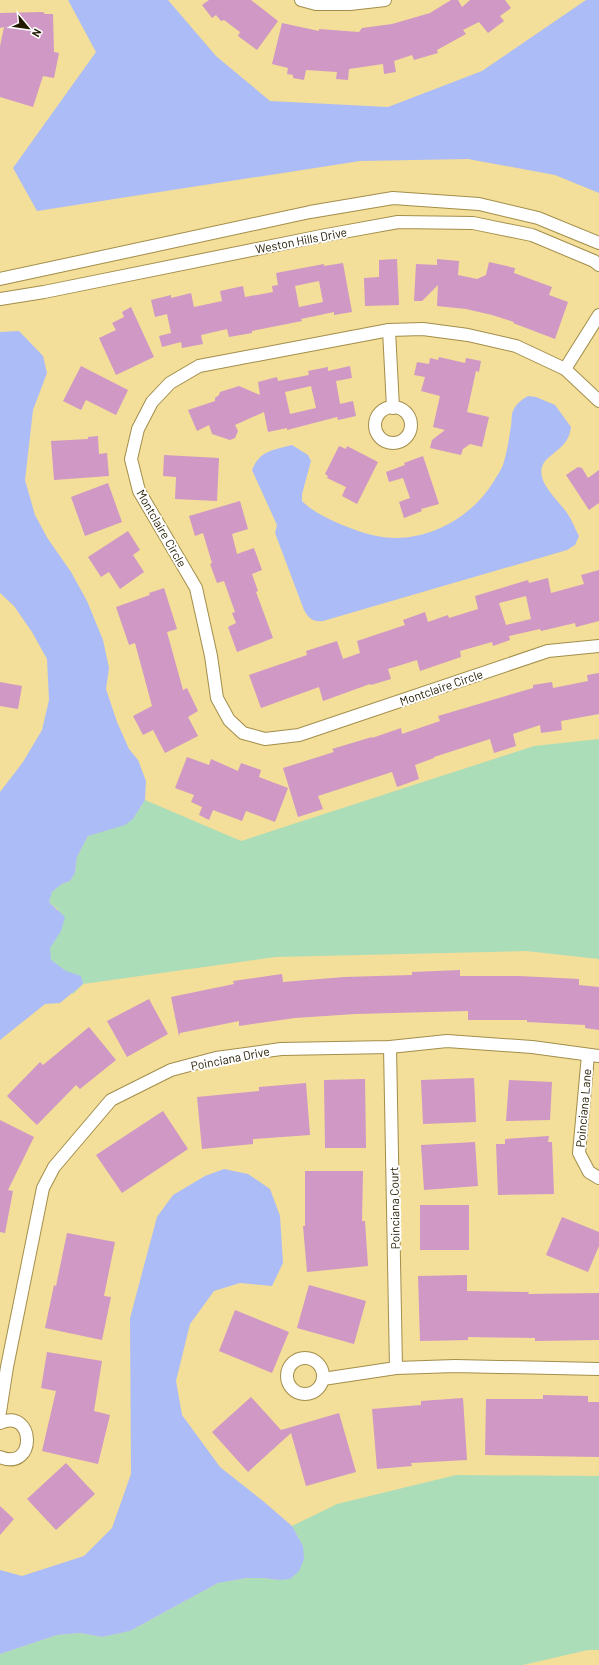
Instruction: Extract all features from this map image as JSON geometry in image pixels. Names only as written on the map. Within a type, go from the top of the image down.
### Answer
[{"type":"street","points":[[301,0],[316,4],[350,4],[386,0]]},
{"type":"street","name":"Weston Hills Drive","points":[[0,279],[310,212],[393,198],[479,204],[538,218],[599,243]]},
{"type":"street","name":"Weston Hills Drive","points":[[0,299],[44,292],[321,236],[398,222],[473,223],[532,235],[599,265]]},
{"type":"street","points":[[565,370],[599,315]]},
{"type":"street","name":"Montclaire Circle","points":[[599,401],[565,370],[516,346],[468,335],[423,329],[389,330],[199,366],[170,382],[152,402],[138,429],[131,459],[139,491],[196,588],[211,656],[217,698],[229,720],[243,733],[265,739],[299,735],[548,651],[599,646]]},
{"type":"street","points":[[389,330],[393,408]]},
{"type":"street","name":"Poinciana Drive","points":[[0,1412],[7,1367],[43,1188],[54,1167],[112,1100],[171,1070],[216,1058],[280,1049],[390,1047],[447,1040],[532,1047],[594,1056]]},
{"type":"street","name":"Poinciana Court","points":[[390,1047],[396,1368]]},
{"type":"street","name":"Poinciana Lane","points":[[594,1056],[579,1154],[589,1172],[599,1178]]},
{"type":"street","points":[[323,1379],[396,1368],[455,1366],[599,1369]]},
{"type":"street","points":[[0,1423],[10,1420],[22,1426],[26,1431],[28,1443],[26,1449],[17,1458],[10,1460],[0,1457]]},
{"type":"green space","points":[[599,739],[599,959],[526,951],[276,957],[83,984],[73,994],[0,926],[59,910],[49,902],[52,892],[62,884],[70,881],[75,873],[77,857],[88,836],[133,819],[145,800],[241,841],[534,746]]},
{"type":"green space","points":[[456,1475],[599,1476],[599,1650],[588,1650],[523,1665],[0,1665],[0,1654],[57,1635],[80,1633],[102,1637],[130,1631],[218,1583],[247,1578],[279,1580],[303,1546],[292,1526],[337,1504]]},
{"type":"water","points":[[68,0],[168,0],[216,56],[270,101],[388,107],[482,71],[586,0],[599,0],[599,193],[555,175],[468,159],[360,161],[37,211],[13,168],[96,52]]},
{"type":"water","points":[[19,331],[43,356],[47,373],[33,410],[25,480],[35,515],[48,539],[71,572],[87,601],[103,640],[109,668],[106,689],[117,722],[129,749],[138,760],[146,781],[145,800],[133,819],[125,825],[88,836],[77,857],[75,873],[70,881],[62,884],[52,892],[49,902],[65,917],[61,931],[50,948],[51,960],[66,971],[81,976],[83,984],[60,1003],[45,1004],[0,1040],[0,792],[23,762],[42,730],[49,700],[47,659],[32,632],[14,606],[0,593],[0,332]]},
{"type":"water","points":[[528,396],[536,397],[555,405],[571,427],[566,441],[548,458],[543,465],[541,472],[547,487],[567,513],[579,536],[575,545],[567,550],[323,621],[317,621],[310,618],[304,610],[275,533],[277,525],[252,470],[259,458],[268,452],[292,445],[308,455],[311,461],[302,494],[302,501],[308,507],[335,522],[364,533],[390,538],[425,534],[442,528],[457,519],[484,495],[503,465],[508,446],[513,411],[519,402]]},
{"type":"water","points":[[224,1169],[248,1174],[270,1189],[280,1216],[283,1263],[272,1286],[240,1283],[214,1291],[190,1324],[176,1381],[182,1415],[220,1467],[292,1526],[303,1546],[304,1559],[299,1571],[290,1579],[279,1580],[247,1578],[218,1583],[130,1631],[102,1637],[80,1633],[57,1635],[0,1654],[0,1570],[22,1576],[84,1556],[112,1528],[131,1474],[130,1318],[157,1217],[173,1195],[205,1176]]},
{"type":"building","points":[[209,0],[251,0],[278,21],[257,50],[238,36],[240,32],[224,20],[221,21],[216,15],[212,18],[202,5]]},
{"type":"building","points":[[451,0],[458,0],[462,7],[470,0],[505,0],[511,8],[500,16],[504,21],[488,33],[479,22],[463,30],[466,34],[437,50],[438,53],[414,60],[412,55],[394,61],[396,72],[384,74],[383,64],[349,69],[348,80],[336,79],[337,72],[306,70],[304,80],[293,78],[293,75],[287,74],[288,68],[272,64],[282,23],[319,31],[319,29],[359,32],[362,28],[392,24],[430,13]]},
{"type":"building","points":[[43,12],[45,14],[53,14],[54,52],[59,53],[54,78],[43,76],[33,107],[0,97],[0,46],[4,27],[0,28],[0,13]]},
{"type":"building","points":[[397,259],[399,305],[365,306],[364,278],[379,277],[379,260]]},
{"type":"building","points":[[437,259],[459,261],[458,275],[477,279],[486,275],[489,262],[515,268],[514,273],[552,287],[549,295],[568,302],[555,339],[513,323],[514,322],[492,315],[466,309],[437,306],[438,285],[422,301],[414,301],[416,264],[437,265]]},
{"type":"building","points":[[343,263],[352,312],[334,315],[334,312],[301,319],[302,321],[252,331],[252,333],[229,337],[227,329],[201,335],[203,344],[182,348],[181,342],[162,347],[159,336],[171,333],[167,314],[155,317],[151,300],[171,295],[171,298],[191,293],[194,307],[222,301],[220,291],[243,286],[245,297],[273,292],[272,286],[278,285],[276,273],[324,264],[324,266]],"holes":[[[319,281],[323,302],[299,307],[295,286]]]},
{"type":"building","points":[[131,307],[154,357],[116,375],[99,338],[116,330],[112,323],[124,317],[122,312]]},
{"type":"building","points":[[439,357],[465,363],[466,358],[481,361],[479,372],[476,371],[467,412],[489,417],[482,447],[470,444],[463,449],[461,455],[430,448],[432,440],[445,430],[433,427],[440,396],[421,391],[425,377],[414,375],[417,362],[429,364],[430,358],[438,360]]},
{"type":"building","points":[[81,366],[128,390],[116,415],[86,400],[81,410],[63,401]]},
{"type":"building","points":[[350,366],[352,378],[336,381],[340,404],[353,401],[356,416],[338,420],[337,417],[287,430],[287,428],[268,432],[264,412],[235,425],[238,431],[235,438],[230,440],[212,434],[209,425],[197,431],[188,410],[215,401],[215,398],[220,392],[239,386],[260,395],[258,382],[277,377],[278,381],[309,375],[308,371],[328,367],[328,371]],"holes":[[[311,386],[316,408],[290,414],[285,392]]]},
{"type":"building","points":[[98,436],[99,454],[107,453],[109,476],[54,480],[51,441],[88,439],[88,437]]},
{"type":"building","points":[[339,446],[346,449],[347,446],[378,462],[357,504],[342,496],[346,487],[327,478],[328,476],[325,474]]},
{"type":"building","points":[[164,455],[219,458],[217,501],[175,499],[176,477],[163,476]]},
{"type":"building","points":[[423,456],[439,504],[421,509],[422,511],[404,518],[399,502],[410,498],[403,478],[389,482],[386,472]]},
{"type":"building","points":[[578,467],[582,468],[588,478],[599,470],[599,503],[589,510],[566,475]]},
{"type":"building","points":[[108,483],[122,522],[85,536],[71,497]]},
{"type":"building","points":[[240,501],[248,529],[232,534],[237,554],[254,548],[262,570],[252,574],[258,591],[256,592],[273,638],[237,652],[228,627],[236,623],[232,613],[235,612],[224,581],[217,583],[210,564],[212,563],[203,533],[195,536],[189,516]]},
{"type":"building","points":[[128,531],[140,550],[133,555],[144,572],[120,589],[109,572],[101,577],[88,557]]},
{"type":"building","points":[[599,570],[599,621],[576,627],[575,623],[541,631],[540,629],[509,636],[510,640],[493,646],[492,642],[460,651],[461,657],[420,671],[417,660],[388,669],[391,679],[371,685],[370,684],[323,701],[319,687],[261,708],[249,675],[307,655],[306,651],[337,641],[343,659],[360,653],[357,641],[405,625],[403,620],[425,612],[428,622],[448,615],[449,618],[478,609],[475,596],[528,580],[529,583],[548,578],[551,593],[584,584],[581,575]],"holes":[[[526,596],[531,619],[506,625],[499,603]]]},
{"type":"building","points":[[164,588],[177,629],[167,632],[183,690],[187,688],[198,711],[188,717],[198,736],[165,753],[153,730],[143,735],[133,716],[152,706],[135,643],[129,645],[116,607],[150,595],[149,593]]},
{"type":"building","points":[[599,673],[599,714],[561,721],[562,730],[541,733],[540,725],[513,734],[516,746],[494,753],[490,739],[434,757],[415,765],[419,779],[397,787],[392,772],[318,796],[323,809],[298,817],[283,768],[334,752],[332,749],[401,728],[402,734],[440,721],[438,716],[533,688],[533,685],[552,682],[553,688],[588,681],[587,675]]},
{"type":"building","points":[[0,682],[22,686],[18,709],[0,706]]},
{"type":"building","points":[[187,757],[209,765],[211,759],[238,771],[241,763],[261,770],[259,777],[288,788],[275,822],[246,811],[242,821],[213,810],[209,820],[199,815],[202,807],[191,802],[194,795],[175,788]]},
{"type":"building","points":[[460,970],[460,976],[519,976],[579,979],[579,985],[599,987],[599,1030],[585,1028],[585,1025],[527,1022],[527,1020],[468,1020],[468,1011],[355,1014],[295,1018],[239,1026],[239,1021],[180,1033],[179,1036],[171,997],[234,984],[233,981],[282,974],[283,982],[344,977],[412,975],[412,972]]},
{"type":"building","points":[[149,999],[168,1034],[127,1057],[107,1021]]},
{"type":"building","points":[[89,1027],[116,1060],[80,1089],[76,1085],[37,1125],[7,1096],[40,1062],[43,1065]]},
{"type":"building","points":[[474,1078],[476,1122],[423,1124],[421,1080]]},
{"type":"building","points":[[365,1079],[366,1148],[325,1148],[324,1080]]},
{"type":"building","points":[[509,1080],[552,1082],[550,1120],[506,1121]]},
{"type":"building","points":[[306,1083],[310,1135],[253,1139],[253,1144],[202,1149],[197,1097],[259,1091],[259,1087]]},
{"type":"building","points":[[163,1111],[188,1149],[122,1193],[96,1155]]},
{"type":"building","points":[[0,1120],[34,1137],[8,1190],[13,1191],[5,1233],[0,1232]]},
{"type":"building","points":[[549,1136],[548,1142],[552,1142],[554,1194],[498,1195],[496,1144],[505,1144],[505,1139]]},
{"type":"building","points":[[475,1142],[478,1186],[424,1190],[421,1145]]},
{"type":"building","points":[[305,1171],[363,1171],[362,1221],[365,1221],[368,1266],[307,1272],[303,1226],[305,1226]]},
{"type":"building","points":[[420,1205],[469,1205],[469,1250],[420,1250]]},
{"type":"building","points":[[562,1217],[599,1232],[599,1246],[588,1272],[546,1255]]},
{"type":"building","points":[[67,1233],[115,1242],[104,1296],[111,1297],[102,1340],[45,1328],[54,1285],[56,1286]]},
{"type":"building","points":[[467,1275],[467,1291],[529,1292],[528,1294],[599,1293],[599,1340],[535,1341],[535,1338],[468,1337],[468,1340],[420,1341],[418,1276]]},
{"type":"building","points":[[309,1285],[366,1301],[354,1344],[297,1328]]},
{"type":"building","points":[[235,1310],[289,1332],[272,1373],[219,1351]]},
{"type":"building","points":[[47,1352],[102,1361],[94,1411],[110,1415],[98,1464],[42,1451],[56,1391],[41,1388]]},
{"type":"building","points":[[543,1395],[588,1396],[588,1402],[599,1402],[599,1457],[485,1455],[486,1399],[543,1399]]},
{"type":"building","points":[[251,1397],[281,1430],[339,1413],[356,1472],[306,1486],[291,1433],[248,1472],[212,1432]]},
{"type":"building","points":[[463,1398],[467,1460],[411,1463],[412,1466],[377,1469],[372,1409],[421,1405],[421,1401]]},
{"type":"building","points":[[66,1463],[95,1494],[56,1530],[27,1499]]},
{"type":"building","points":[[0,1506],[14,1519],[0,1535]]}]
